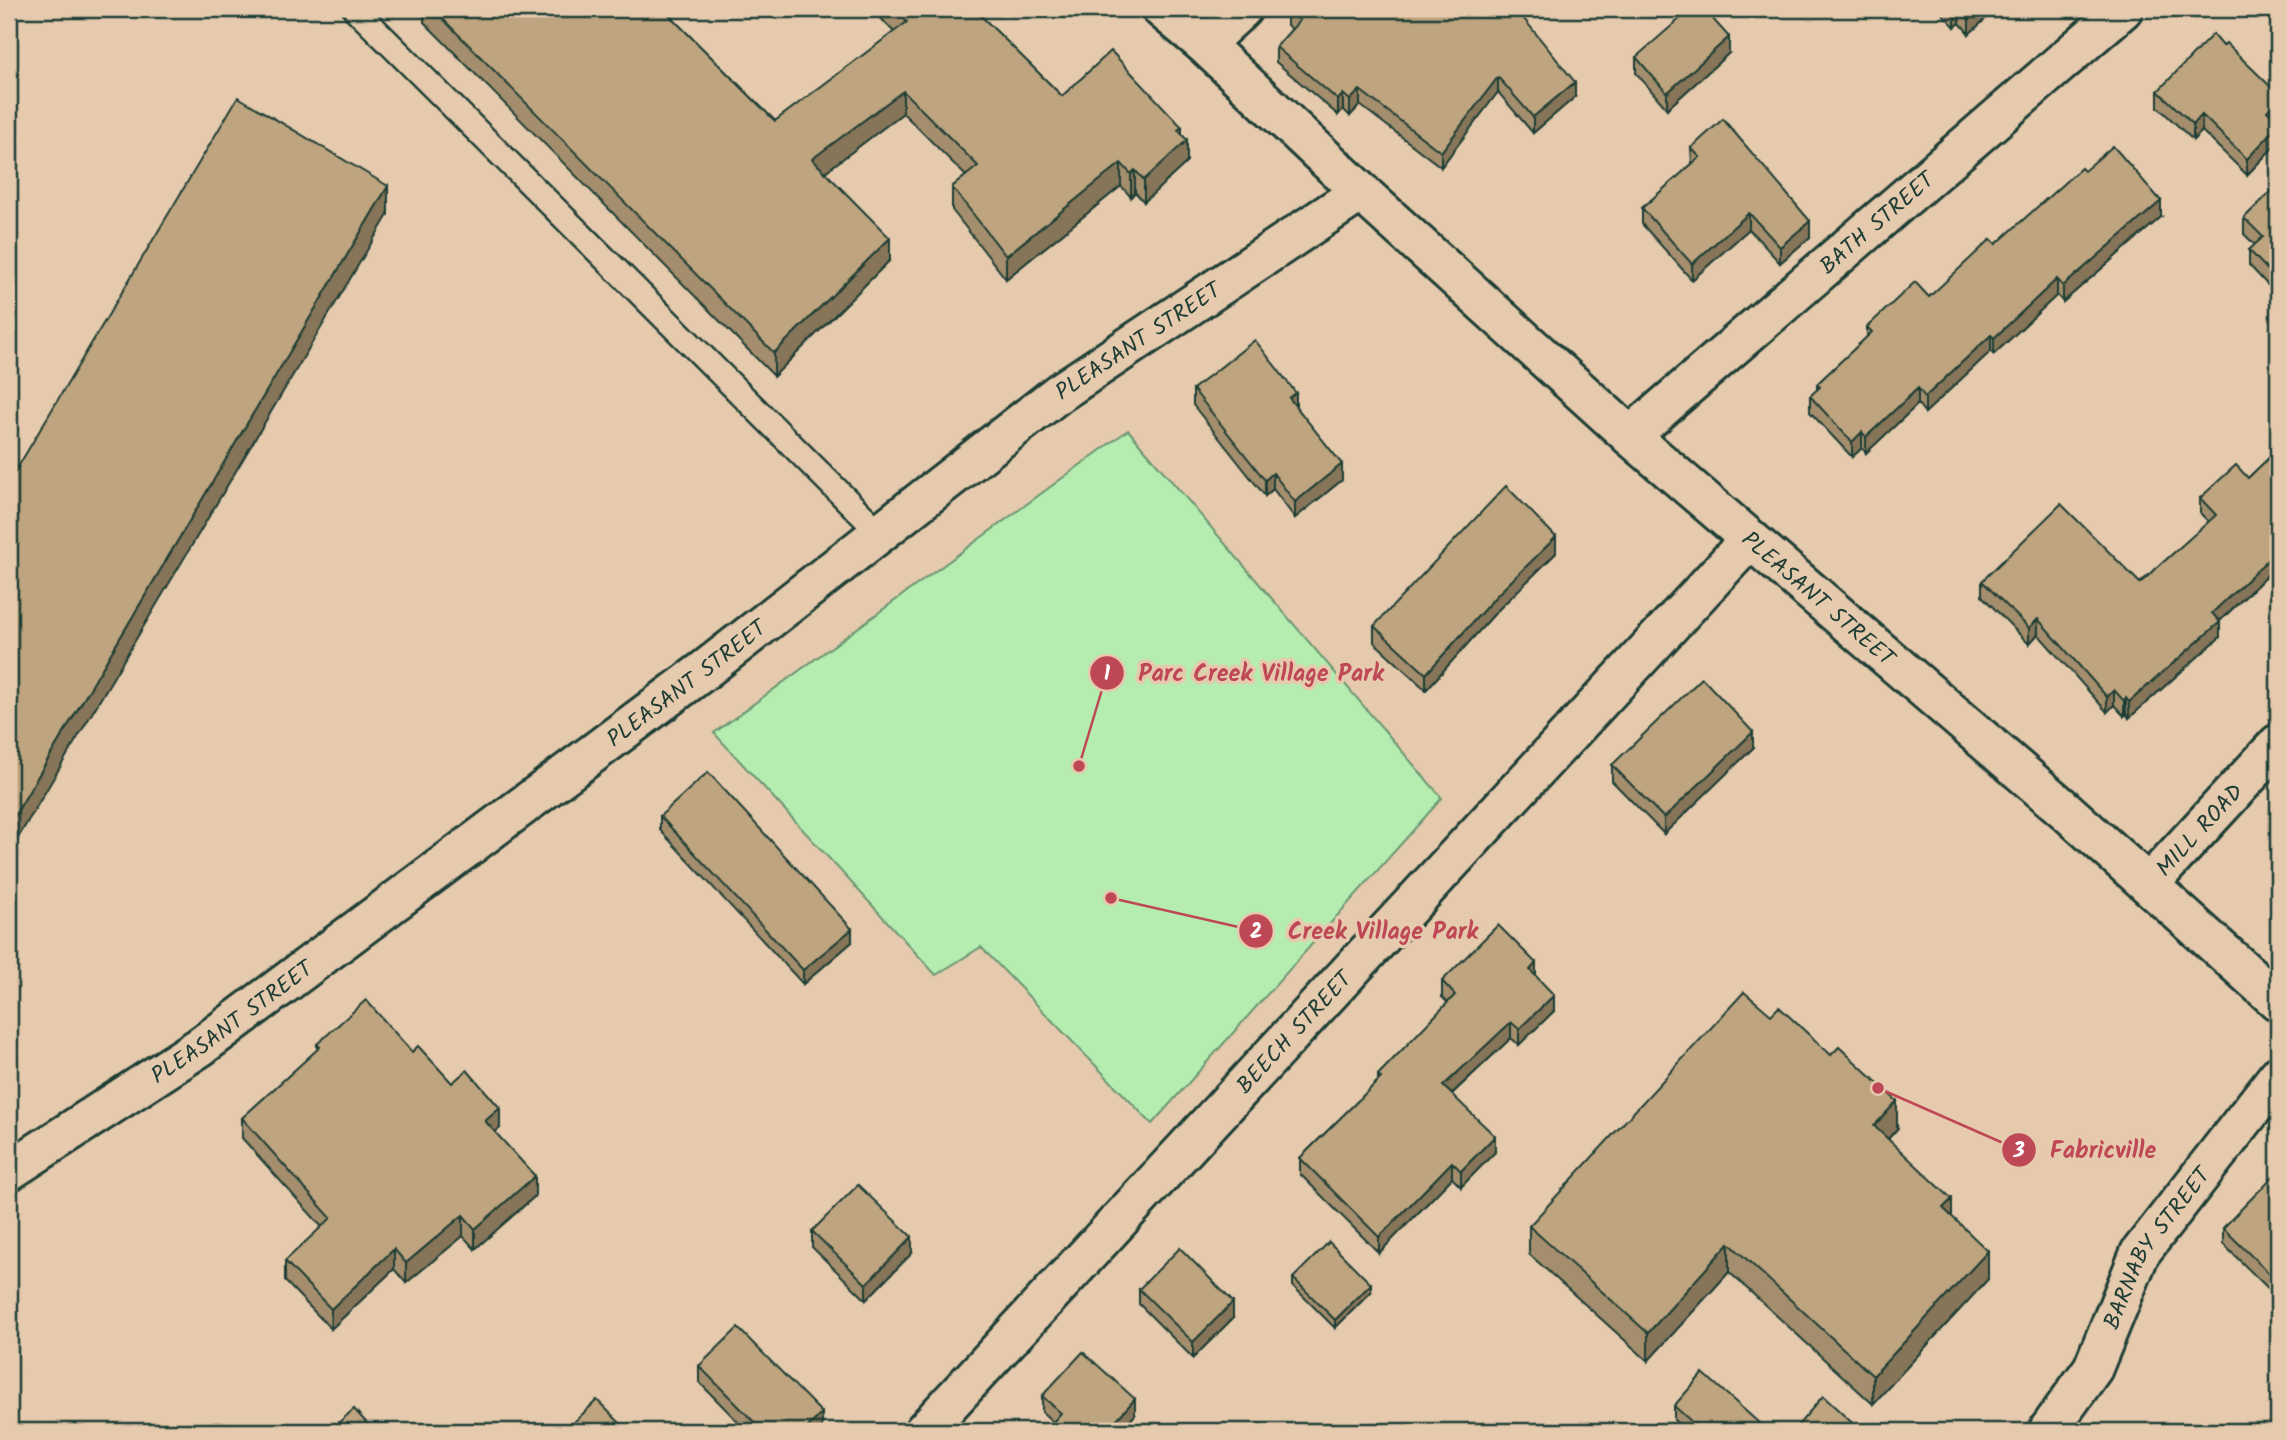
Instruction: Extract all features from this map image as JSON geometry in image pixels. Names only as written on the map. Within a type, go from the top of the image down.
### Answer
[{"type":"street","name":"PLEASANT STREET","points":[[1162,9],[1204,44],[1361,192],[1630,436],[2149,884],[2278,1001]]},
{"type":"street","points":[[1204,44],[1242,9]]},
{"type":"street","name":"BATH STREET","points":[[1630,436],[2123,9]]},
{"type":"street","name":"PLEASANT STREET","points":[[9,1171],[200,1047],[702,672],[1059,393],[1361,192]]},
{"type":"street","name":"BEECH STREET","points":[[924,1431],[1751,539]]},
{"type":"street","name":"MILL ROAD","points":[[2149,884],[2278,744]]},
{"type":"street","name":"BARNABY STREET","points":[[2048,1431],[2093,1368],[2140,1253],[2278,1076]]},
{"type":"lane","points":[[355,9],[880,533]]},
{"type":"green space","points":[[1128,430],[1442,798],[1152,1124],[981,947],[936,975],[714,733]]},
{"type":"building","points":[[433,9],[663,9],[775,121],[907,22],[893,9],[974,9],[1062,96],[1111,51],[1182,127],[1178,130],[1187,140],[1144,180],[1135,170],[1131,174],[1121,163],[1006,256],[952,187],[978,166],[903,91],[812,159],[890,238],[774,353]]},
{"type":"building","points":[[1288,9],[1516,9],[1575,82],[1533,117],[1498,77],[1441,152],[1360,90],[1350,100],[1343,94],[1338,100],[1276,47],[1300,20]]},
{"type":"building","points":[[1691,9],[1704,9],[1729,37],[1667,93],[1636,57]]},
{"type":"building","points":[[1960,9],[1981,9],[1969,20]]},
{"type":"building","points":[[2213,34],[2223,46],[2226,43],[2278,94],[2278,100],[2267,111],[2278,122],[2278,126],[2247,159],[2202,115],[2193,124],[2158,91]]},
{"type":"building","points":[[238,97],[388,186],[9,825],[9,482]]},
{"type":"building","points":[[1723,119],[1810,221],[1780,247],[1749,213],[1692,264],[1642,208],[1700,157],[1691,148]]},
{"type":"building","points":[[2113,146],[2161,201],[2063,286],[2057,279],[1994,338],[1991,335],[1925,397],[1918,388],[1866,437],[1862,432],[1852,442],[1810,396],[1820,387],[1817,384],[1872,332],[1867,327],[1915,282],[1929,297],[1991,239],[1996,244],[2081,168],[2084,171]]},
{"type":"building","points":[[2278,185],[2278,281],[2249,250],[2263,237],[2244,218]]},
{"type":"building","points":[[1255,340],[1296,393],[1289,398],[1342,464],[1295,502],[1273,473],[1265,480],[1193,389]]},
{"type":"building","points":[[2278,449],[2278,550],[2212,613],[2220,622],[2129,702],[2126,698],[2124,701],[2114,690],[2107,697],[2038,619],[2029,628],[1982,581],[2061,504],[2140,583],[2216,515],[2200,498],[2236,465],[2248,478]]},
{"type":"building","points":[[1506,486],[1556,537],[1497,595],[1426,674],[1374,626]]},
{"type":"building","points":[[1702,678],[1753,732],[1664,818],[1612,765]]},
{"type":"building","points":[[708,772],[852,929],[803,970],[660,816]]},
{"type":"building","points":[[1498,925],[1536,963],[1530,970],[1554,995],[1519,1029],[1511,1022],[1443,1086],[1495,1136],[1461,1171],[1452,1162],[1379,1237],[1300,1158],[1381,1078],[1378,1075],[1455,995],[1442,981]]},
{"type":"building","points":[[1744,992],[1771,1015],[1779,1007],[1831,1055],[1839,1047],[1897,1101],[1874,1126],[1952,1199],[1943,1208],[1988,1251],[1873,1376],[1729,1243],[1648,1333],[1529,1226]]},
{"type":"building","points":[[366,1000],[412,1052],[418,1046],[452,1083],[467,1070],[500,1108],[485,1121],[535,1176],[475,1229],[463,1215],[406,1263],[394,1249],[331,1309],[285,1261],[331,1218],[242,1118],[320,1047],[317,1044]]},
{"type":"building","points":[[2278,1171],[2278,1282],[2223,1228]]},
{"type":"building","points":[[858,1185],[912,1237],[866,1284],[812,1231]]},
{"type":"building","points":[[1329,1242],[1371,1284],[1335,1320],[1293,1278]]},
{"type":"building","points":[[1180,1248],[1233,1302],[1193,1342],[1139,1289]]},
{"type":"building","points":[[738,1328],[822,1413],[804,1431],[763,1431],[699,1366]]},
{"type":"building","points":[[1083,1352],[1135,1399],[1106,1431],[1045,1431],[1061,1413],[1042,1396]]},
{"type":"building","points":[[1703,1373],[1768,1431],[1702,1431],[1674,1406]]},
{"type":"building","points":[[1823,1396],[1861,1431],[1793,1431]]},
{"type":"building","points":[[597,1400],[628,1431],[571,1431],[568,1428]]},
{"type":"building","points":[[354,1409],[374,1431],[329,1431]]},
{"type":"place","name":"Parc Creek Village Park","points":[[1079,766]]},
{"type":"place","name":"Creek Village Park","points":[[1111,898]]},
{"type":"place","name":"Fabricville","points":[[1878,1088]]}]
